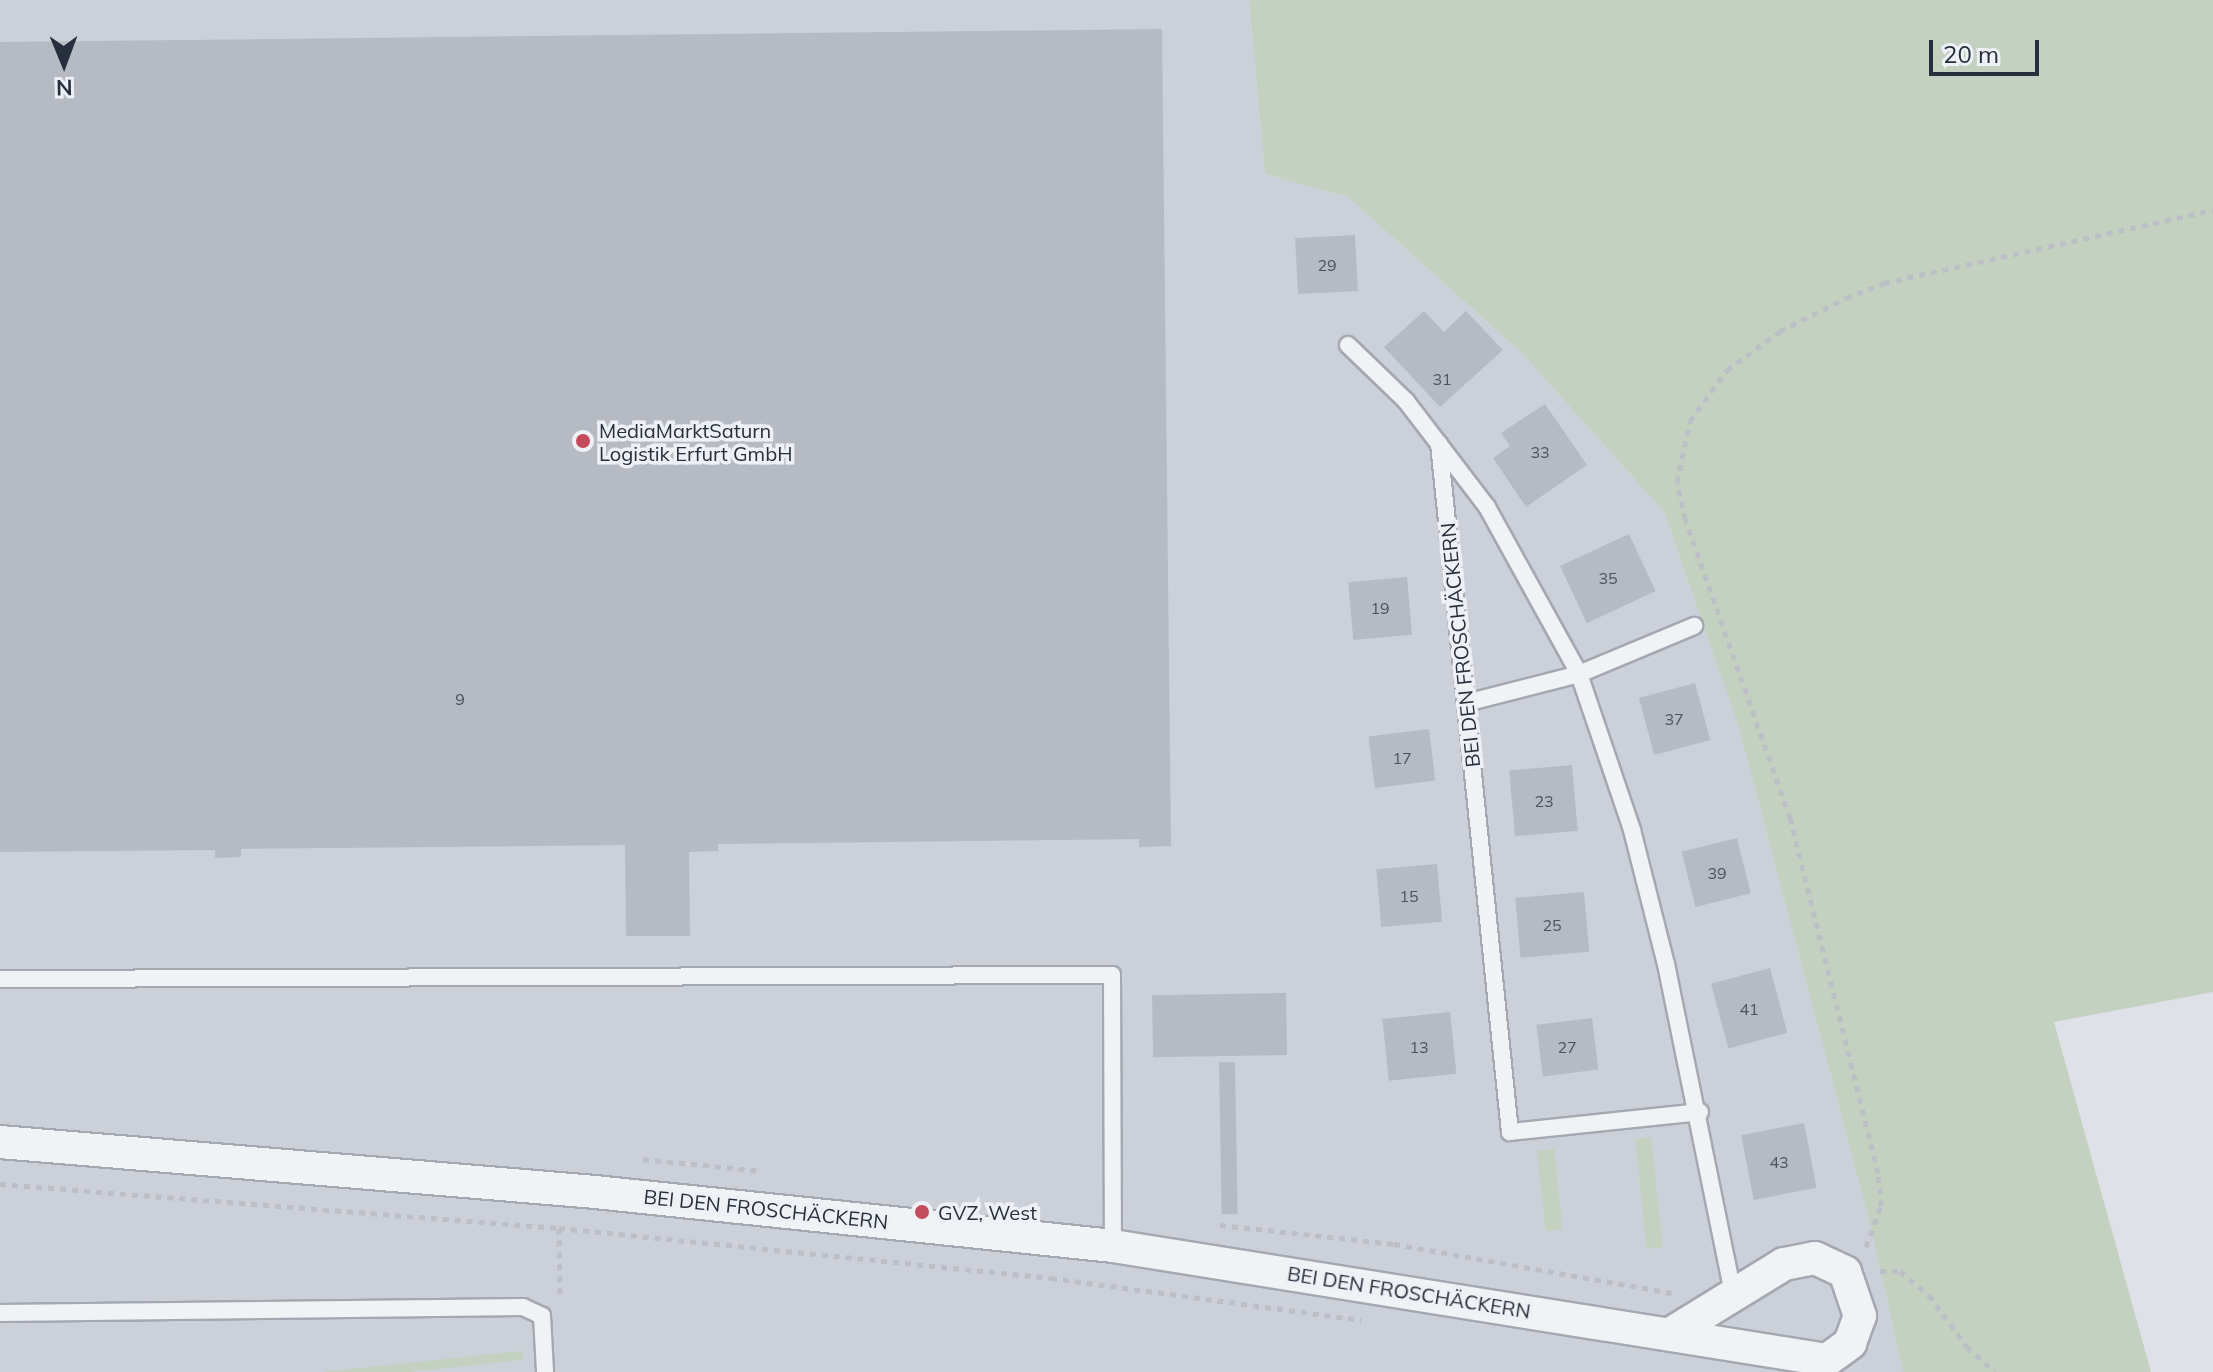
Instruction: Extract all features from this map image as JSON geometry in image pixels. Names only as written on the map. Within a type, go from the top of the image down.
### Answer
[{"type":"street","name":"BEI DEN FROSCHÄCKERN","points":[[0,1142],[595,1192],[1113,1246],[1827,1360],[1850,1343],[1860,1316],[1845,1272]]},
{"type":"street","points":[[1670,1334],[1784,1264],[1815,1258],[1845,1272]]},
{"type":"lane","points":[[1348,345],[1439,444],[1487,507],[1579,674],[1632,830],[1700,1112],[1733,1293]]},
{"type":"lane","name":"BEI DEN FROSCHÄCKERN","points":[[1439,444],[1510,1132],[1700,1112]]},
{"type":"lane","points":[[1466,703],[1579,674],[1694,626]]},
{"type":"lane","points":[[0,979],[1112,975],[1113,1246]]},
{"type":"lane","points":[[0,1313],[523,1307],[542,1316],[545,1325],[545,1372]]},
{"type":"path","points":[[1845,1272],[1866,1250],[1881,1206],[1878,1173],[1790,818],[1685,519],[1677,482],[1690,421],[1727,370],[1780,331],[1846,298],[1884,283],[2213,210]]},
{"type":"path","points":[[0,1184],[559,1228],[1051,1278],[1359,1324],[1374,1286]]},
{"type":"path","points":[[545,1325],[560,1325],[559,1228]]},
{"type":"path","points":[[1845,1272],[1900,1271],[1995,1372]]},
{"type":"shaded area","points":[[0,0],[1249,0],[1265,174],[1348,197],[1521,352],[1664,512],[1739,728],[1870,1224],[1903,1372],[0,1372]]},
{"type":"green space","points":[[1249,0],[2213,0],[2213,992],[2054,1022],[2151,1372],[1903,1372],[1870,1224],[1739,728],[1664,512],[1521,352],[1348,197],[1265,174]]},
{"type":"green space","points":[[1651,1137],[1663,1247],[1647,1249],[1635,1139]]},
{"type":"green space","points":[[1554,1149],[1562,1230],[1546,1231],[1537,1151]]},
{"type":"green space","points":[[522,1351],[523,1360],[408,1372],[322,1372]]},
{"type":"building","name":"MediaMarktSaturn Logistik Erfurt GmbH","points":[[1162,29],[1171,846],[1139,847],[1139,839],[718,844],[718,851],[689,852],[690,936],[626,936],[625,845],[241,849],[241,857],[215,858],[215,850],[0,852],[0,42]]},
{"type":"building","points":[[1355,235],[1358,291],[1298,294],[1295,238]]},
{"type":"building","points":[[1424,311],[1444,332],[1466,311],[1503,350],[1440,407],[1384,347]]},
{"type":"building","points":[[1545,404],[1587,465],[1526,507],[1493,458],[1510,446],[1501,433]]},
{"type":"building","points":[[1629,534],[1656,591],[1587,623],[1560,566]]},
{"type":"building","points":[[1407,577],[1412,635],[1353,640],[1348,582]]},
{"type":"building","points":[[1695,683],[1710,740],[1654,755],[1639,698]]},
{"type":"building","points":[[1429,729],[1435,781],[1375,788],[1368,736]]},
{"type":"building","points":[[1572,765],[1578,831],[1515,836],[1509,770]]},
{"type":"building","points":[[1737,838],[1751,893],[1695,907],[1682,852]]},
{"type":"building","points":[[1437,864],[1442,922],[1381,927],[1376,869]]},
{"type":"building","points":[[1584,892],[1589,952],[1520,958],[1515,898]]},
{"type":"building","points":[[1770,968],[1787,1033],[1728,1049],[1711,984]]},
{"type":"building","points":[[1286,993],[1287,1055],[1153,1057],[1152,995]]},
{"type":"building","points":[[1450,1012],[1456,1074],[1389,1081],[1382,1019]]},
{"type":"building","points":[[1592,1018],[1598,1070],[1543,1076],[1536,1025]]},
{"type":"building","points":[[1219,1062],[1235,1062],[1238,1214],[1222,1214]]},
{"type":"building","points":[[1804,1123],[1817,1188],[1754,1200],[1741,1135]]},
{"type":"place","name":"MediaMarktSaturn Logistik Erfurt GmbH","points":[[583,441]]},
{"type":"place","name":"GVZ, West","points":[[922,1212]]}]
